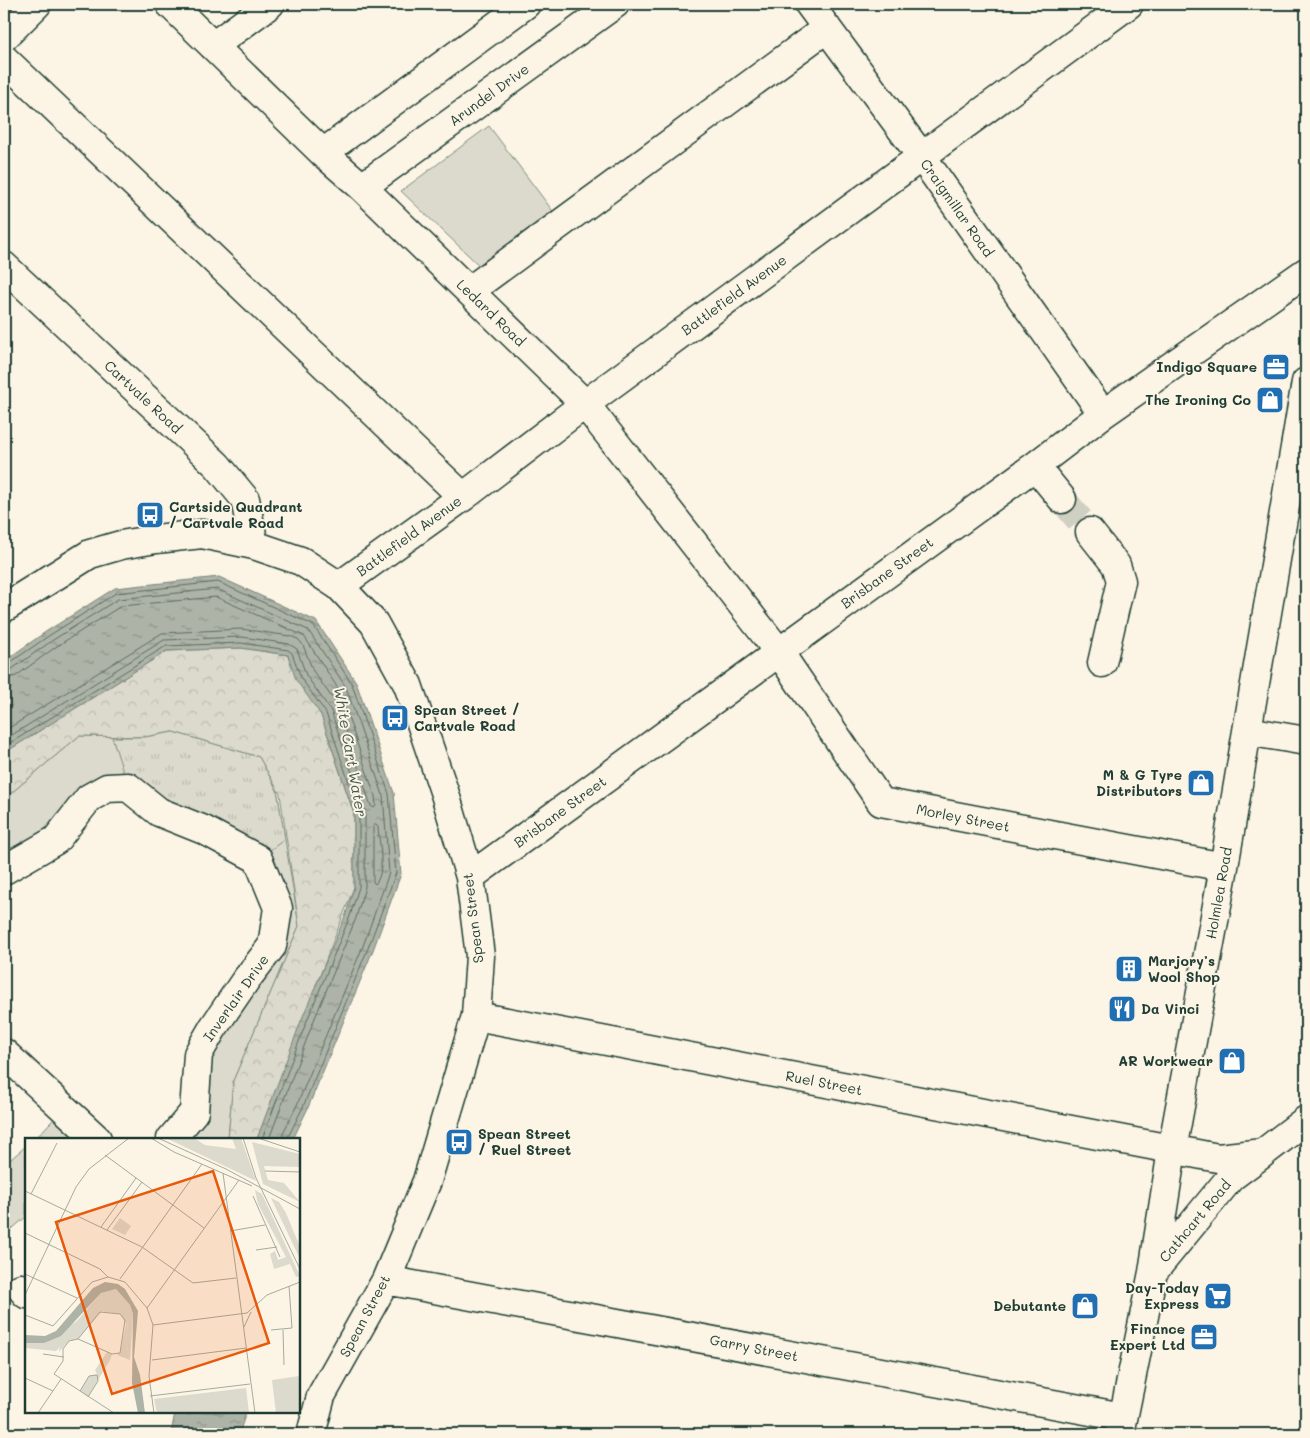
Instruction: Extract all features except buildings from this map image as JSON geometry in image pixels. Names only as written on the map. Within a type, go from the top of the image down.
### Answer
[{"type":"street","points":[[4,38],[37,4]]},
{"type":"street","name":"Ledard Road","points":[[170,4],[585,404],[779,652]]},
{"type":"street","points":[[213,46],[270,4]]},
{"type":"street","points":[[323,153],[526,4]]},
{"type":"street","name":"Arundel Drive","points":[[362,187],[615,4]]},
{"type":"street","name":"Craigmillar Road","points":[[809,4],[922,157],[1103,414]]},
{"type":"street","name":"Battlefield Avenue","points":[[339,586],[463,497],[585,404],[1129,4]]},
{"type":"street","points":[[469,291],[827,28]]},
{"type":"street","points":[[4,59],[463,497]]},
{"type":"street","name":"Cartvale Road","points":[[4,266],[217,465],[245,499],[254,545]]},
{"type":"street","name":"Brisbane Street","points":[[470,877],[1035,466],[1103,414],[1306,272]]},
{"type":"street","name":"Holmlea Road","points":[[1122,1426],[1153,1272],[1172,1150],[1247,731],[1296,501],[1306,382]]},
{"type":"street","points":[[1035,466],[1062,499]]},
{"type":"street","points":[[1090,532],[1116,565],[1121,581],[1102,663]]},
{"type":"street","name":"Spean Street","points":[[4,608],[90,554],[121,544],[202,534],[254,545],[302,561],[339,586],[374,623],[408,685],[445,794],[470,877],[480,956],[476,1016],[427,1181],[386,1280],[321,1396],[311,1434]]},
{"type":"street","name":"Morley Street","points":[[779,652],[881,802],[1224,867]]},
{"type":"street","points":[[1247,731],[1306,741]]},
{"type":"street","name":"Inverlair Drive","points":[[4,870],[56,840],[89,798],[107,788],[128,787],[159,812],[204,830],[258,859],[278,908],[272,946],[213,1028],[198,1054],[194,1112],[172,1138]]},
{"type":"street","name":"Ruel Street","points":[[476,1016],[1172,1150]]},
{"type":"street","points":[[4,1053],[96,1138]]},
{"type":"street","name":"Cathcart Road","points":[[1153,1272],[1231,1177],[1306,1120]]},
{"type":"street","name":"Cathcart Road","points":[[1172,1150],[1218,1158],[1263,1153]]},
{"type":"street","name":"Garry Street","points":[[386,1280],[1122,1426]]},
{"type":"green space","points":[[489,126],[558,218],[486,272],[401,191]]},
{"type":"green space","points":[[241,648],[287,655],[321,715],[354,814],[354,887],[257,1138],[228,1138],[233,1081],[299,926],[280,794],[259,757],[173,732],[145,737],[79,736],[4,799],[4,753],[167,651]]},
{"type":"green space","points":[[173,732],[259,757],[277,790],[285,839],[258,859],[128,787],[112,737],[145,737]]},
{"type":"green space","points":[[79,736],[145,737],[277,790],[299,926],[233,1081],[228,1138],[171,1138],[198,1054],[272,946],[258,859],[129,787],[4,870],[4,799]]},
{"type":"green space","points":[[64,1108],[96,1138],[36,1138]]},
{"type":"green space","points":[[25,1147],[25,1218],[6,1234],[4,1238],[4,1165]]},
{"type":"water","name":"White Cart Water","points":[[219,577],[316,621],[356,682],[394,793],[401,874],[373,950],[307,1110],[293,1138],[257,1138],[301,1021],[346,914],[354,887],[354,814],[321,715],[296,680],[288,655],[241,648],[167,651],[4,753],[4,661],[115,588]]},
{"type":"water","points":[[175,1413],[246,1413],[239,1434],[171,1434]]},
{"type":"tunnel","points":[[1062,499],[1090,532]]},
{"type":"place","name":"Indigo Square","points":[[1276,367]]},
{"type":"place","name":"The Ironing Co","points":[[1270,400]]},
{"type":"place","name":"Cartside Quadrant / Cartvale Road","points":[[150,515]]},
{"type":"place","name":"Spean Street / Cartvale Road","points":[[395,718]]},
{"type":"place","name":"M & G Tyre Distributors","points":[[1201,783]]},
{"type":"place","name":"Marjory’s Wool Shop","points":[[1129,969]]},
{"type":"place","name":"Da Vinci","points":[[1122,1009]]},
{"type":"place","name":"AR Workwear","points":[[1232,1061]]},
{"type":"place","name":"Spean Street / Ruel Street","points":[[459,1142]]},
{"type":"place","name":"Day-Today Express","points":[[1218,1296]]},
{"type":"place","name":"Debutante","points":[[1085,1306]]},
{"type":"place","name":"Finance Expert Ltd","points":[[1204,1337]]}]
